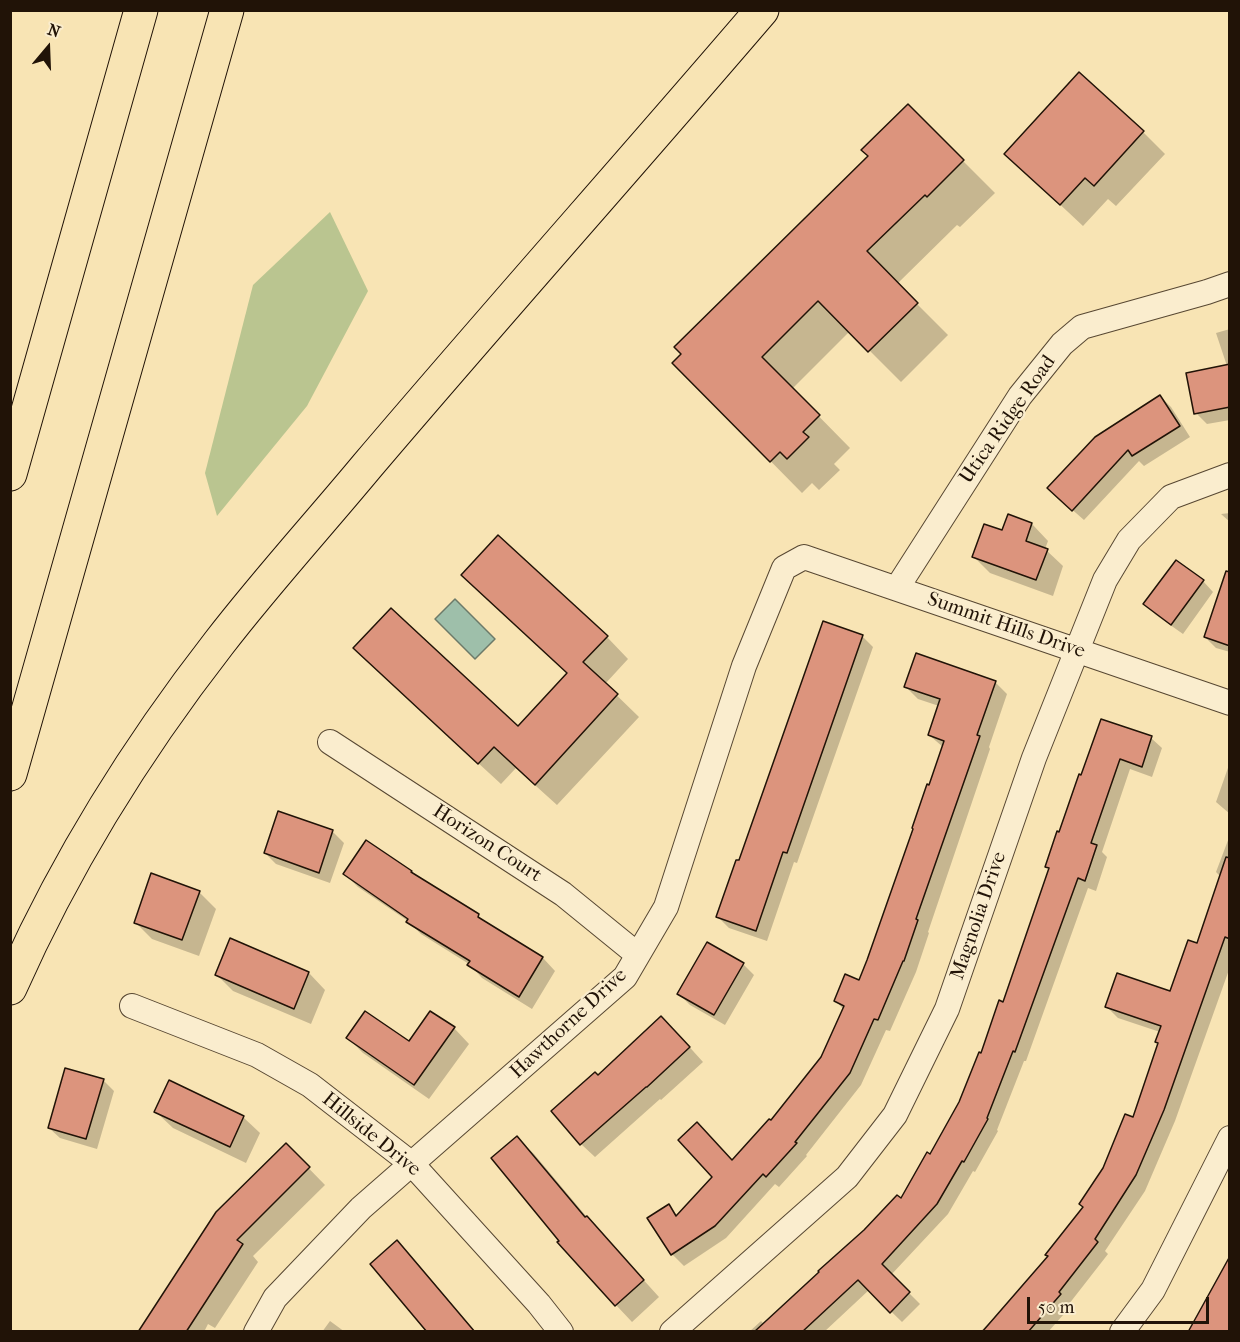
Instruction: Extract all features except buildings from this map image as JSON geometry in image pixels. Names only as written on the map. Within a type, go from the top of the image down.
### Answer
[{"type":"highway","points":[[10,474],[141,10]]},
{"type":"highway","points":[[10,774],[227,10]]},
{"type":"highway","points":[[10,988],[58,889],[119,786],[218,644],[454,363],[762,10]]},
{"type":"street","name":"Utica Ridge Road","points":[[897,588],[1020,396],[1062,344],[1082,327],[1230,284]]},
{"type":"street","name":"Magnolia Drive","points":[[672,1332],[847,1176],[895,1115],[947,1009],[1034,758],[1105,580],[1129,540],[1171,497],[1230,475]]},
{"type":"street","name":"Summit Hills Drive","points":[[784,568],[804,557],[1230,703]]},
{"type":"street","name":"Hawthorne Drive","points":[[256,1332],[275,1298],[361,1208],[625,977],[666,906],[744,666],[784,568]]},
{"type":"street","name":"Horizon Court","points":[[330,742],[563,894],[638,955]]},
{"type":"street","name":"Hillside Drive","points":[[132,1006],[257,1055],[310,1085],[412,1164],[539,1304],[561,1332]]},
{"type":"street","points":[[1122,1332],[1153,1290],[1230,1138]]},
{"type":"green space","points":[[330,212],[368,291],[307,406],[217,516],[205,473],[253,285]]},
{"type":"shaded area","points":[[455,599],[495,639],[475,659],[435,619]]}]
